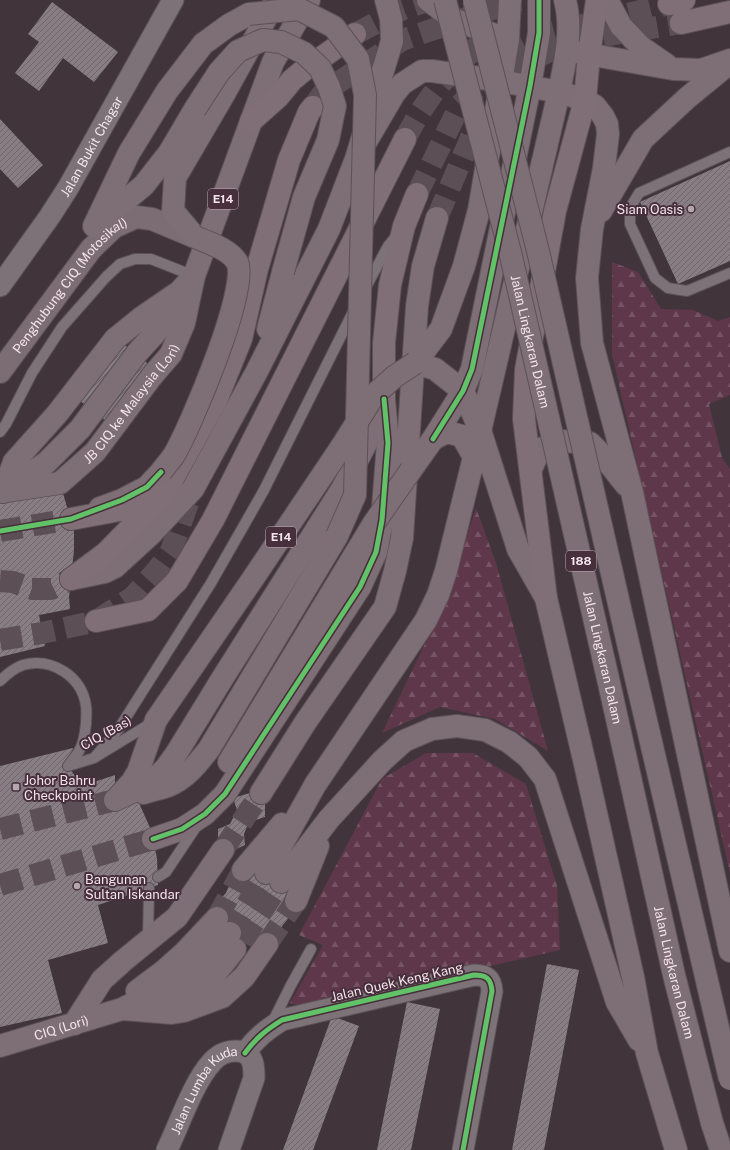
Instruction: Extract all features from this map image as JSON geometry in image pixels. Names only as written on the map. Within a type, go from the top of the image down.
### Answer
[{"type":"highway","points":[[276,0],[223,96],[174,178],[173,210],[195,237],[228,252],[237,262],[239,279],[236,295],[219,350],[205,388],[173,456],[160,498],[106,553],[71,579],[105,572],[115,567],[150,535],[194,489],[256,373],[329,229],[356,158],[392,41],[392,19],[386,0]]},
{"type":"highway","points":[[251,121],[273,62],[309,0]]},
{"type":"highway","points":[[428,0],[454,19],[508,40],[538,46],[673,69],[701,70],[730,60]]},
{"type":"highway","name":"Jalan Lingkaran Dalam","points":[[445,0],[511,256],[618,721],[674,975],[712,1123],[721,1150]]},
{"type":"highway","name":"Jalan Lingkaran Dalam","points":[[474,0],[538,250],[730,1079]]},
{"type":"highway","points":[[510,0],[508,40],[479,210],[464,266],[441,329],[415,363],[435,369],[463,392],[480,430],[518,549],[546,598]]},
{"type":"highway","points":[[417,194],[404,226],[390,286],[384,343],[384,399],[387,419],[388,451],[382,520],[376,552],[360,587],[225,794],[206,814],[182,829],[153,839],[190,812],[215,785],[374,523],[411,470],[433,439],[463,392],[472,369],[538,46],[539,0]]},
{"type":"highway","points":[[243,870],[315,785],[426,620],[438,595],[446,571],[474,457],[568,51],[568,11],[564,0]]},
{"type":"highway","points":[[597,0],[589,55],[585,100],[555,211],[526,370],[524,419],[546,598],[633,977],[647,1053],[676,1150]]},
{"type":"highway","points":[[607,0],[621,26],[641,47],[673,69]]},
{"type":"highway","points":[[94,226],[129,153],[167,90],[202,44],[229,25],[249,14],[299,9],[334,28],[358,59],[365,95],[355,495],[337,536],[209,749],[184,777],[168,786],[115,800]]},
{"type":"highway","points":[[681,24],[730,12]]},
{"type":"highway","points":[[251,121],[278,97],[292,80],[355,34]]},
{"type":"highway","points":[[94,226],[144,185],[169,153],[194,110],[219,72],[238,51],[262,40],[281,42],[304,53],[320,68],[329,87],[335,106],[328,140],[304,197],[256,373]]},
{"type":"highway","points":[[592,229],[643,139],[687,98],[730,63]]},
{"type":"highway","points":[[356,158],[394,94],[402,84],[422,71],[432,70],[501,80],[559,92],[585,100],[595,106],[607,124],[608,134],[604,168],[592,229],[587,278],[592,343],[632,492],[730,951]]},
{"type":"highway","points":[[70,519],[122,500],[167,476],[216,401],[241,339],[257,269],[290,160],[309,112],[313,107]]},
{"type":"highway","name":"E14","points":[[187,284],[251,121]]},
{"type":"highway","points":[[96,621],[148,610],[177,581],[213,520],[405,139]]},
{"type":"highway","points":[[261,793],[385,606],[395,571],[402,538],[417,306],[423,266],[437,218]]},
{"type":"highway","name":"JB CIQ ke Malaysia (Lori)","points":[[1,492],[60,483],[95,452],[152,376],[171,354],[184,323],[187,284]]},
{"type":"highway","name":"JB CIQ ke Malaysia (Lori)","points":[[1,492],[14,462],[57,414],[115,340],[141,318],[187,284]]},
{"type":"highway","name":"E14","points":[[156,720],[252,580],[374,395],[394,377],[415,363]]},
{"type":"highway","points":[[115,800],[149,784],[165,769],[176,754],[342,488],[370,436],[384,399]]},
{"type":"highway","points":[[433,439],[447,432],[462,436],[474,457],[485,491],[507,515]]},
{"type":"highway","points":[[530,469],[540,449],[562,441],[590,444],[603,456],[632,492]]},
{"type":"highway","points":[[115,800],[132,782],[138,772],[156,720]]},
{"type":"highway","points":[[315,785],[273,878],[382,761],[404,742],[432,729],[457,726],[485,730],[510,742],[528,757],[545,779],[617,1002],[647,1053]]},
{"type":"highway","points":[[296,900],[329,819]]},
{"type":"highway","points":[[74,1024],[102,980],[177,917],[223,850]]},
{"type":"highway","points":[[230,930],[216,973],[196,992],[172,1003],[122,1009],[140,988],[165,970],[184,953],[230,930]]},
{"type":"highway","points":[[122,1009],[172,1013],[184,1011],[222,997],[244,977],[267,944]]},
{"type":"highway","name":"CIQ (Lori)","points":[[0,1046],[122,1009]]},
{"type":"main road","name":"Penghubung CIQ (Motosikal)","points":[[0,372],[91,249],[114,227],[136,217],[152,220],[195,237]]},
{"type":"main road","points":[[0,350],[94,226]]},
{"type":"street","name":"Jalan Bukit Chagar","points":[[0,286],[68,188],[173,0]]},
{"type":"street","name":"Jalan Quek Keng Kang","points":[[245,1053],[269,1028],[282,1020],[474,975],[481,975],[487,978],[491,984],[492,991],[463,1150]]},
{"type":"street","name":"Jalan Lumba Kuda","points":[[167,1150],[194,1090],[204,1072],[212,1061],[223,1053],[235,1050],[245,1053],[252,1059],[254,1078],[228,1150]]},
{"type":"lane","points":[[730,152],[639,193],[630,208],[630,224],[655,278],[668,288],[687,291],[730,273]]},
{"type":"lane","points":[[94,758],[118,730],[214,577],[264,490],[376,267],[388,246],[404,226]]},
{"type":"lane","points":[[0,432],[6,424],[32,373],[62,327],[106,277],[120,264],[135,259],[151,259],[187,284]]},
{"type":"lane","name":"CIQ (Bas)","points":[[0,681],[8,674],[22,666],[40,663],[55,666],[76,681],[83,694],[86,706],[86,721],[80,750],[68,766],[94,758],[156,720]]},
{"type":"lane","points":[[158,877],[166,872],[206,814]]},
{"type":"lane","points":[[148,941],[149,888]]},
{"type":"lane","points":[[269,1028],[311,949]]},
{"type":"green space","points":[[612,262],[638,272],[661,309],[693,310],[718,321],[730,317],[730,395],[709,404],[722,458],[730,469],[730,873],[612,354]]},
{"type":"green space","points":[[476,508],[496,563],[548,751],[495,719],[440,707],[382,733],[447,598]]},
{"type":"green space","points":[[426,753],[473,753],[526,784],[557,886],[560,950],[308,1008],[290,1003],[323,945],[299,935],[382,779]]},
{"type":"building","points":[[52,2],[118,52],[94,82],[63,58],[39,91],[15,73],[39,42],[28,34]]},
{"type":"building","points":[[0,119],[43,165],[18,188],[0,169]]},
{"type":"building","points":[[730,161],[730,261],[678,284],[640,202]]},
{"type":"building","points":[[121,342],[152,367],[107,422],[79,400]]},
{"type":"building","points":[[60,483],[74,531],[74,550],[69,597],[70,609],[39,615],[45,646],[0,657],[0,497]]},
{"type":"building","name":"Bangunan Sultan Iskandar","points":[[73,748],[68,766],[82,786],[115,775],[115,800],[136,796],[151,830],[157,858],[158,885],[98,905],[108,943],[48,960],[62,1013],[0,1027],[0,766]]},
{"type":"building","points":[[257,791],[265,795],[265,817],[249,822],[244,834],[245,845],[228,853],[218,847],[218,829],[230,824],[237,810],[233,798]]},
{"type":"building","points":[[254,865],[296,891],[296,909],[282,926],[277,937],[258,951],[217,925],[216,903],[226,893],[234,874]]},
{"type":"building","points":[[547,964],[579,970],[544,1150],[512,1150]]},
{"type":"building","points":[[407,1002],[440,1009],[411,1150],[377,1150]]},
{"type":"building","points":[[332,1016],[359,1026],[313,1150],[283,1150]]},
{"type":"tunnel","points":[[355,34],[403,9],[430,0]]},
{"type":"tunnel","points":[[313,107],[324,92],[402,40],[519,0]]},
{"type":"tunnel","points":[[417,194],[460,105],[520,46],[546,34],[669,4]]},
{"type":"tunnel","points":[[437,218],[483,109],[521,66],[561,45],[585,39],[681,23]]},
{"type":"tunnel","points":[[405,139],[432,94],[458,65],[496,29]]},
{"type":"tunnel","points":[[0,640],[42,633],[96,621],[133,597],[158,569],[171,551],[193,489]]},
{"type":"tunnel","points":[[0,531],[71,519]]},
{"type":"tunnel","points":[[0,581],[13,582],[32,589],[51,589],[71,579]]},
{"type":"tunnel","points":[[223,850],[261,793]]},
{"type":"tunnel","points":[[0,829],[115,800]]},
{"type":"tunnel","points":[[0,885],[153,839]]},
{"type":"tunnel","points":[[217,918],[243,870]]},
{"type":"tunnel","points":[[230,933],[266,873]]},
{"type":"tunnel","points":[[242,941],[281,882]]},
{"type":"tunnel","points":[[267,944],[296,901]]},
{"type":"cycle path","points":[[433,439],[463,391],[472,369],[530,86],[539,33],[539,0]]},
{"type":"cycle path","points":[[153,839],[182,829],[205,814],[225,794],[360,587],[376,552],[382,520],[388,443],[384,399]]},
{"type":"cycle path","points":[[0,531],[71,519],[122,500],[147,487],[161,472]]},
{"type":"cycle path","points":[[245,1053],[253,1043],[271,1027],[282,1020],[474,975],[488,978],[491,983],[492,991],[463,1150]]},
{"type":"place","name":"Siam Oasis","points":[[691,209]]},
{"type":"place","name":"Johor Bahru Checkpoint","points":[[16,787]]},
{"type":"place","name":"Bangunan Sultan Iskandar","points":[[77,886]]}]
